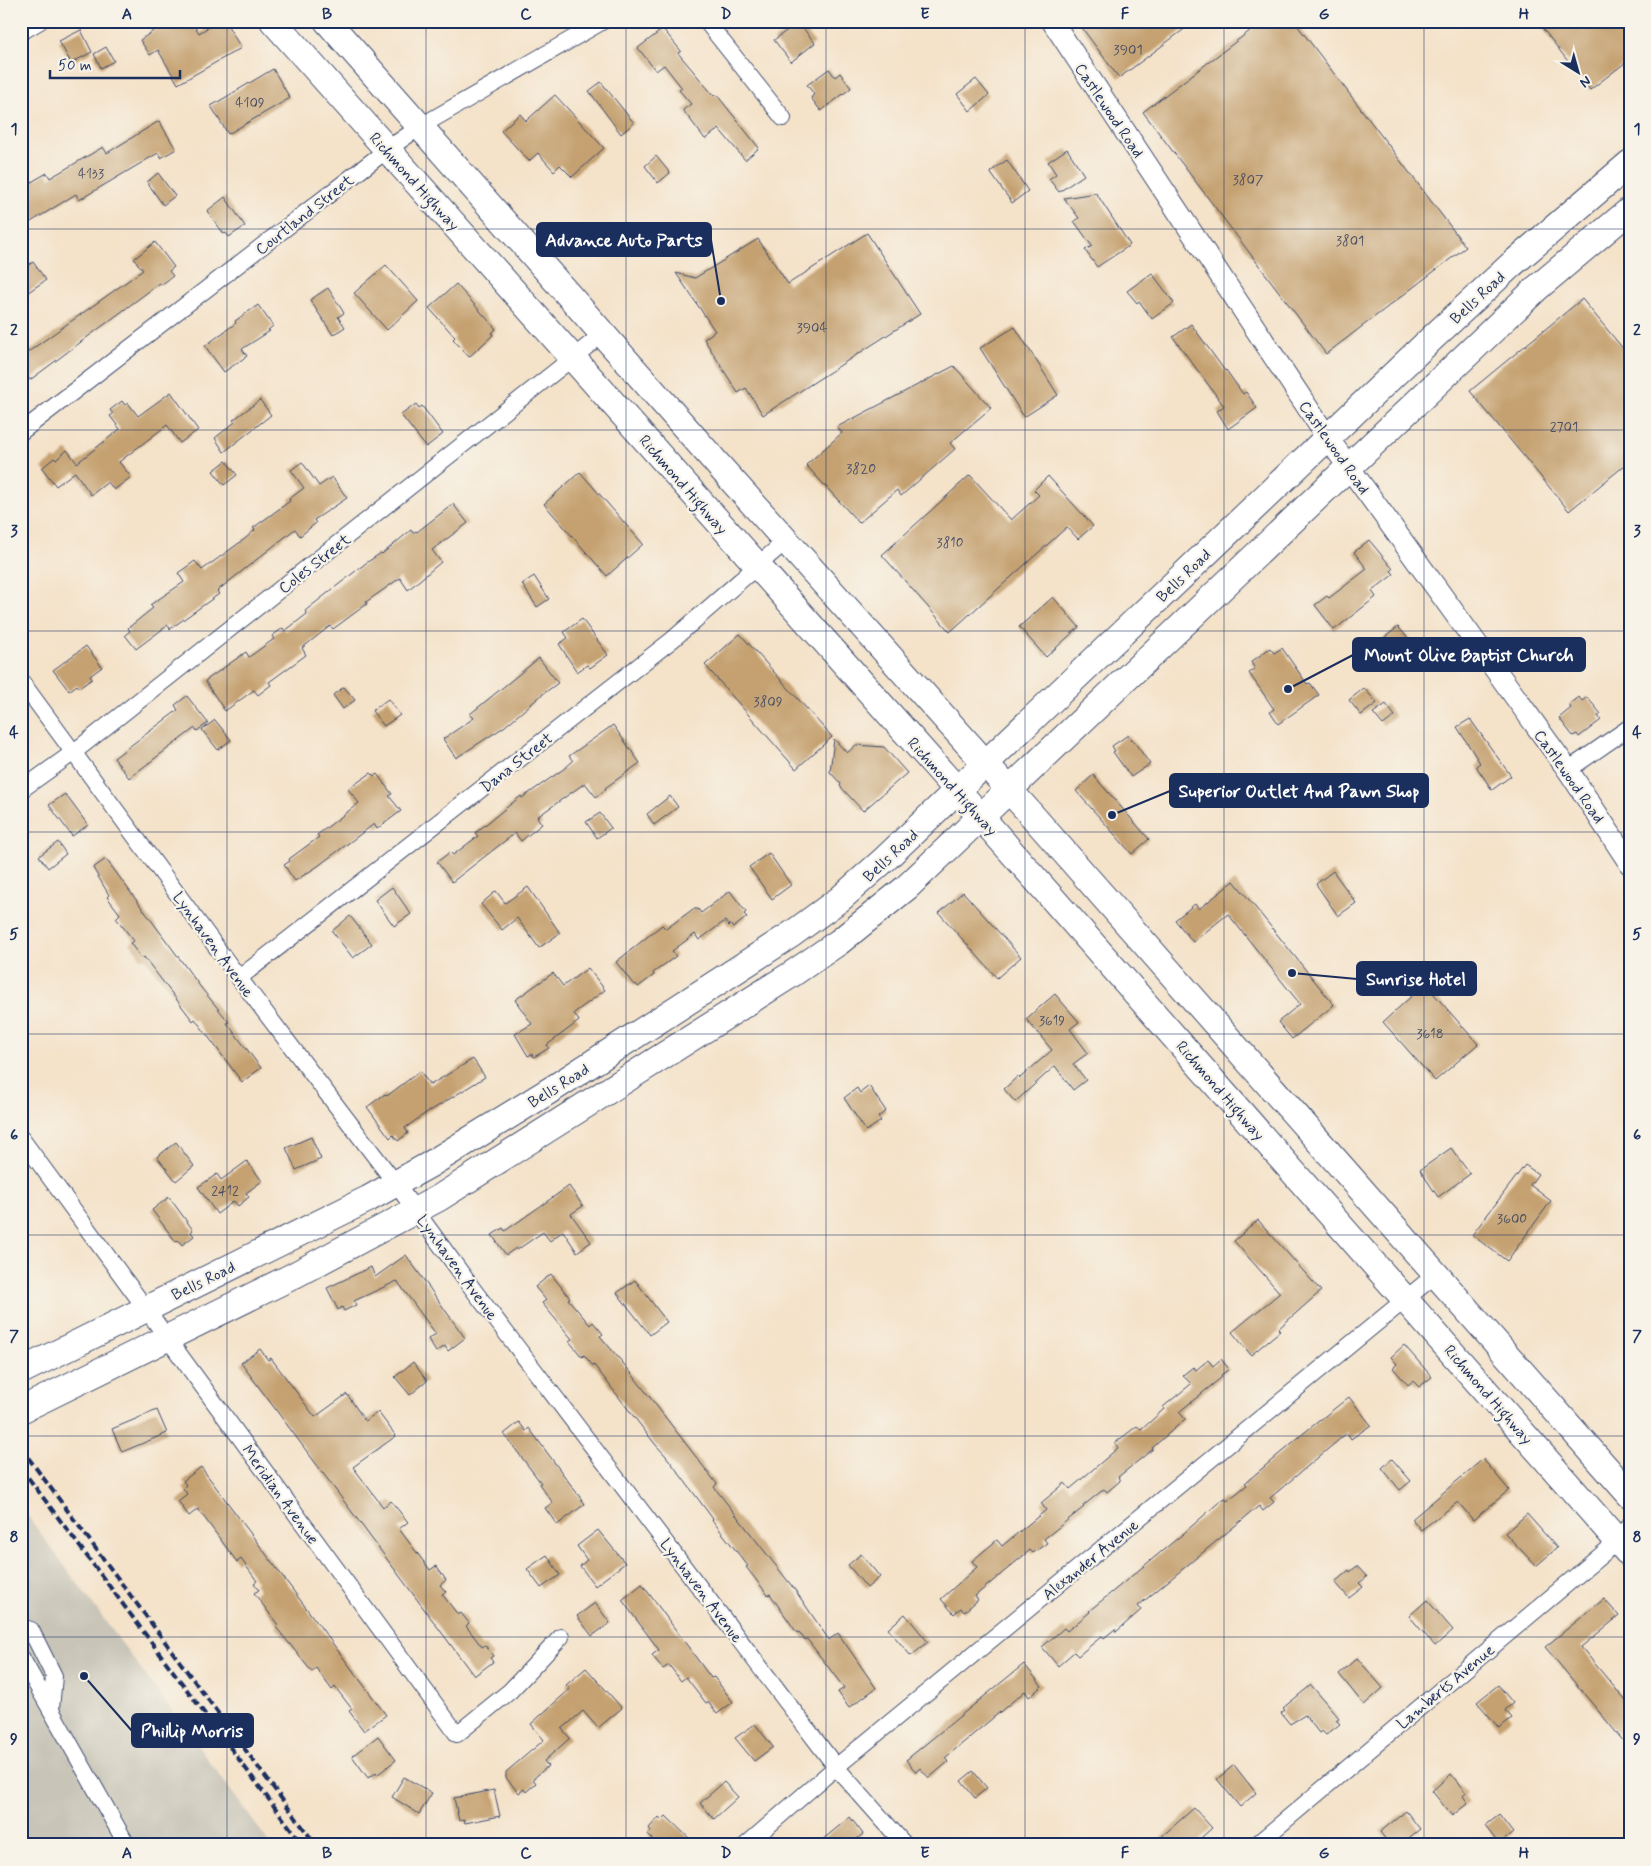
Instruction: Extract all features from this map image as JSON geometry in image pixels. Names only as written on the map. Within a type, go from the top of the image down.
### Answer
[{"type":"main road","name":"Richmond Highway","points":[[273,21],[958,791],[1405,1300],[1626,1540]]},
{"type":"main road","points":[[328,21],[1630,1495]]},
{"type":"main road","name":"Bells Road","points":[[21,1371],[396,1184],[524,1106],[792,934],[840,899],[958,791],[1327,437],[1511,265],[1630,163]]},
{"type":"main road","name":"Bells Road","points":[[21,1410],[289,1278],[416,1211],[510,1155],[840,942],[906,888],[1537,288],[1630,210]]},
{"type":"street","points":[[21,32],[40,21]]},
{"type":"street","name":"Courtland Street","points":[[21,432],[421,126],[603,21]]},
{"type":"street","points":[[706,21],[783,118]]},
{"type":"street","name":"Castlewood Road","points":[[1052,21],[1327,437],[1568,770],[1630,864]]},
{"type":"street","name":"Coles Street","points":[[21,790],[74,752],[604,333]]},
{"type":"street","name":"Dana Street","points":[[239,978],[672,640],[787,540]]},
{"type":"street","name":"Lynhaven Avenue","points":[[21,681],[239,978],[396,1184],[475,1292],[836,1767],[905,1845]]},
{"type":"street","points":[[1568,770],[1630,727]]},
{"type":"street","name":"Meridian Avenue","points":[[21,1138],[457,1734],[510,1691],[561,1637]]},
{"type":"street","name":"Alexander Avenue","points":[[746,1845],[836,1767],[1435,1275]]},
{"type":"street","name":"Lamberts Avenue","points":[[1256,1845],[1626,1540]]},
{"type":"street","points":[[21,1627],[31,1630],[54,1676],[51,1709]]},
{"type":"street","points":[[21,1657],[127,1845]]},
{"type":"shaded area","points":[[21,1507],[271,1845],[21,1845]]},
{"type":"building","points":[[168,21],[191,21],[199,33],[219,21],[225,21],[241,48],[178,84],[158,50],[150,55],[140,40]]},
{"type":"building","points":[[1077,21],[1195,21],[1119,78]]},
{"type":"building","points":[[1263,21],[1294,21],[1466,247],[1326,354],[1143,112]]},
{"type":"building","points":[[1537,21],[1630,21],[1630,59],[1590,90]]},
{"type":"building","points":[[798,22],[815,43],[791,62],[774,40]]},
{"type":"building","points":[[663,29],[681,51],[678,53],[714,96],[717,95],[759,148],[745,160],[719,129],[705,139],[683,110],[691,104],[679,90],[682,88],[664,65],[656,71],[638,48]]},
{"type":"building","points":[[81,30],[92,52],[71,63],[59,41]]},
{"type":"building","points":[[106,47],[114,61],[101,68],[94,54]]},
{"type":"building","points":[[273,69],[290,98],[228,134],[211,106]]},
{"type":"building","points":[[829,69],[835,77],[840,73],[851,88],[821,111],[811,98],[814,94],[807,85]]},
{"type":"building","points":[[976,79],[989,95],[970,111],[957,94]]},
{"type":"building","points":[[601,82],[634,123],[621,134],[589,91]]},
{"type":"building","points":[[555,95],[604,148],[572,177],[560,165],[554,171],[538,153],[529,161],[501,131],[520,114],[526,121]]},
{"type":"building","points":[[159,121],[176,149],[161,158],[158,153],[79,200],[76,194],[21,228],[21,188],[47,173],[50,178],[103,147],[107,153]]},
{"type":"building","points":[[1067,149],[1084,175],[1059,192],[1049,179],[1056,174],[1048,162]]},
{"type":"building","points":[[656,156],[670,173],[658,183],[645,166]]},
{"type":"building","points":[[1007,160],[1028,191],[1012,203],[990,172]]},
{"type":"building","points":[[158,173],[175,196],[163,205],[147,182]]},
{"type":"building","points":[[1096,193],[1130,245],[1097,267],[1085,250],[1092,246],[1074,221],[1079,218],[1064,198]]},
{"type":"building","points":[[225,197],[245,226],[229,237],[226,233],[224,234],[207,211]]},
{"type":"building","points":[[867,233],[920,314],[763,415],[746,388],[738,393],[704,339],[715,331],[676,273],[695,278],[758,239],[788,284]]},
{"type":"building","points":[[155,242],[174,267],[169,271],[173,276],[161,285],[160,283],[30,380],[21,368],[21,357],[143,270],[134,259]]},
{"type":"building","points":[[33,262],[46,280],[21,297],[21,270]]},
{"type":"building","points":[[386,265],[418,301],[387,330],[354,293]]},
{"type":"building","points":[[1152,273],[1174,303],[1152,319],[1139,301],[1137,303],[1127,291]]},
{"type":"building","points":[[456,284],[496,329],[492,333],[493,335],[469,357],[453,339],[455,337],[429,308]]},
{"type":"building","points":[[328,288],[344,313],[338,317],[345,327],[333,335],[310,300]]},
{"type":"building","points":[[1582,299],[1630,357],[1630,461],[1569,511],[1470,391]]},
{"type":"building","points":[[258,305],[273,326],[268,330],[270,331],[242,349],[247,356],[224,372],[205,346]]},
{"type":"building","points":[[1191,324],[1243,394],[1246,392],[1257,408],[1228,429],[1217,411],[1224,406],[1173,337]]},
{"type":"building","points":[[1015,327],[1058,395],[1024,417],[980,348]]},
{"type":"building","points":[[954,366],[991,408],[950,443],[955,449],[901,496],[897,490],[859,523],[806,465],[842,433],[837,427]]},
{"type":"building","points":[[171,392],[198,430],[180,443],[167,425],[119,462],[131,477],[114,490],[108,482],[91,495],[75,472],[56,486],[42,468],[54,458],[56,460],[67,450],[77,463],[120,429],[110,416],[113,414],[110,410],[122,401],[125,405],[128,403],[138,416]]},
{"type":"building","points":[[260,400],[271,415],[224,452],[215,438],[235,422],[233,420]]},
{"type":"building","points":[[416,404],[419,408],[422,406],[443,434],[426,447],[401,415]]},
{"type":"building","points":[[226,461],[237,475],[224,485],[213,471]]},
{"type":"building","points":[[302,462],[319,486],[332,477],[347,498],[314,520],[316,523],[300,536],[295,529],[217,591],[219,594],[170,629],[168,625],[136,649],[125,635],[130,631],[128,628],[153,608],[150,605],[184,582],[178,573],[195,561],[202,570],[246,538],[255,530],[253,528],[290,501],[289,499],[304,488],[291,470]]},
{"type":"building","points":[[580,472],[643,544],[607,576],[544,504]]},
{"type":"building","points":[[970,475],[1011,520],[1039,495],[1034,490],[1048,476],[1093,526],[1078,539],[1067,527],[950,632],[882,555]]},
{"type":"building","points":[[453,504],[468,523],[432,550],[441,562],[408,590],[400,578],[333,629],[330,626],[302,648],[306,655],[269,682],[271,685],[258,695],[254,690],[225,711],[205,681],[246,652],[249,657],[274,639],[272,636],[283,628],[285,631],[307,614],[305,611],[366,563],[382,554],[411,530],[413,533],[417,532]]},
{"type":"building","points":[[1369,540],[1393,569],[1391,571],[1394,574],[1372,591],[1376,597],[1334,630],[1315,605],[1327,596],[1329,598],[1367,569],[1354,552]]},
{"type":"building","points":[[534,576],[549,599],[537,607],[522,584]]},
{"type":"building","points":[[1053,597],[1079,627],[1046,657],[1019,627]]},
{"type":"building","points":[[582,619],[608,655],[590,668],[587,665],[577,672],[559,644],[568,638],[564,632]]},
{"type":"building","points":[[1398,627],[1411,641],[1402,648],[1404,650],[1387,664],[1372,647]]},
{"type":"building","points":[[740,634],[832,737],[796,769],[705,665]]},
{"type":"building","points":[[86,646],[102,667],[90,676],[92,679],[79,688],[77,685],[69,691],[53,670]]},
{"type":"building","points":[[1270,648],[1274,653],[1282,648],[1307,684],[1310,683],[1319,695],[1278,724],[1270,712],[1274,709],[1249,673],[1255,669],[1251,662]]},
{"type":"building","points":[[539,658],[558,683],[504,727],[456,758],[443,739],[474,718],[470,714]]},
{"type":"building","points":[[344,687],[355,700],[343,709],[333,695]]},
{"type":"building","points":[[1364,688],[1377,703],[1361,715],[1349,700]]},
{"type":"building","points":[[187,696],[208,723],[197,731],[195,728],[129,778],[114,758],[178,710],[175,705]]},
{"type":"building","points":[[1579,697],[1582,701],[1587,697],[1601,714],[1598,716],[1601,720],[1579,737],[1577,734],[1573,736],[1559,718],[1571,708],[1569,705]]},
{"type":"building","points":[[388,699],[400,715],[384,726],[372,711]]},
{"type":"building","points":[[1386,704],[1395,716],[1383,725],[1373,713]]},
{"type":"building","points":[[1470,719],[1511,776],[1492,790],[1476,766],[1480,763],[1457,727]]},
{"type":"building","points":[[215,720],[231,740],[218,750],[202,730]]},
{"type":"building","points":[[613,725],[640,763],[605,788],[596,797],[585,783],[537,817],[542,824],[521,841],[515,833],[452,882],[437,862],[450,852],[453,855],[478,836],[475,833],[521,796],[522,798],[565,768],[573,761],[569,756]]},
{"type":"building","points":[[1128,735],[1150,764],[1131,777],[1113,752],[1115,751],[1112,746]]},
{"type":"building","points":[[834,739],[847,753],[856,745],[884,747],[907,773],[863,811],[830,772]]},
{"type":"building","points":[[371,773],[374,776],[377,774],[392,794],[389,796],[401,811],[377,829],[374,824],[295,881],[284,865],[290,861],[289,859],[319,837],[317,835],[359,803],[348,789]]},
{"type":"building","points":[[1093,775],[1149,839],[1132,854],[1076,791]]},
{"type":"building","points":[[65,794],[88,825],[72,836],[49,805]]},
{"type":"building","points":[[670,796],[678,807],[654,825],[647,814]]},
{"type":"building","points":[[600,813],[611,828],[597,838],[586,822]]},
{"type":"building","points":[[58,842],[66,854],[48,868],[39,856]]},
{"type":"building","points":[[769,853],[791,885],[772,899],[749,867]]},
{"type":"building","points":[[106,859],[202,989],[229,1022],[227,1023],[261,1068],[242,1082],[195,1019],[193,1021],[144,957],[142,959],[130,943],[134,941],[116,918],[120,914],[107,897],[109,895],[93,868]]},
{"type":"building","points":[[1333,871],[1356,903],[1338,916],[1316,884]]},
{"type":"building","points":[[1234,881],[1334,1005],[1292,1039],[1278,1022],[1300,1004],[1228,914],[1193,942],[1175,920],[1195,904],[1199,909]]},
{"type":"building","points":[[392,887],[411,914],[394,926],[375,900]]},
{"type":"building","points":[[528,887],[560,933],[539,948],[517,918],[502,930],[481,904],[496,891],[505,903]]},
{"type":"building","points":[[730,891],[746,912],[744,914],[747,917],[733,928],[725,921],[699,940],[695,934],[672,951],[676,956],[653,973],[654,975],[638,987],[636,984],[634,985],[616,962],[662,925],[666,929],[693,909],[698,909],[701,913]]},
{"type":"building","points":[[963,892],[1021,957],[997,978],[939,913]]},
{"type":"building","points":[[350,916],[372,944],[353,958],[332,931]]},
{"type":"building","points":[[588,968],[605,990],[574,1013],[579,1021],[547,1045],[549,1048],[534,1057],[532,1054],[528,1056],[515,1034],[532,1024],[515,1000],[553,973],[563,986]]},
{"type":"building","points":[[1425,984],[1478,1044],[1435,1081],[1383,1022]]},
{"type":"building","points":[[1055,994],[1079,1022],[1070,1029],[1088,1053],[1073,1064],[1086,1080],[1073,1090],[1055,1066],[1015,1102],[1004,1089],[1018,1076],[1020,1078],[1052,1050],[1026,1019]]},
{"type":"building","points":[[473,1059],[485,1077],[430,1110],[405,1128],[408,1133],[398,1141],[393,1135],[390,1138],[367,1107],[385,1094],[387,1096],[420,1071],[430,1085]]},
{"type":"building","points":[[869,1086],[886,1111],[878,1117],[881,1121],[866,1131],[844,1098],[857,1088],[860,1093]]},
{"type":"building","points":[[311,1137],[321,1159],[296,1170],[286,1148]]},
{"type":"building","points":[[176,1142],[194,1166],[176,1181],[157,1157]]},
{"type":"building","points":[[1451,1148],[1470,1174],[1438,1197],[1420,1170]]},
{"type":"building","points":[[247,1161],[262,1181],[246,1193],[249,1197],[238,1206],[234,1201],[217,1214],[198,1187],[217,1174],[221,1180]]},
{"type":"building","points":[[1525,1165],[1538,1174],[1530,1185],[1551,1201],[1507,1261],[1472,1235]]},
{"type":"building","points":[[569,1186],[583,1206],[571,1214],[591,1242],[577,1252],[563,1231],[550,1241],[543,1232],[517,1250],[516,1248],[506,1255],[492,1235],[503,1228],[505,1231]]},
{"type":"building","points":[[169,1197],[193,1230],[191,1232],[194,1236],[182,1245],[178,1240],[176,1242],[152,1210]]},
{"type":"building","points":[[1258,1220],[1321,1291],[1278,1329],[1280,1331],[1251,1355],[1232,1332],[1280,1293],[1234,1241]]},
{"type":"building","points":[[406,1255],[465,1338],[448,1351],[445,1346],[436,1352],[428,1339],[436,1334],[397,1281],[354,1301],[356,1305],[344,1311],[342,1307],[338,1310],[327,1288],[371,1267],[375,1277]]},
{"type":"building","points":[[551,1274],[570,1298],[568,1299],[590,1325],[593,1322],[603,1334],[600,1336],[628,1369],[717,1484],[714,1487],[795,1590],[829,1640],[838,1633],[876,1688],[849,1708],[838,1692],[844,1688],[807,1639],[805,1640],[799,1632],[797,1633],[770,1594],[768,1595],[746,1567],[748,1566],[666,1456],[594,1365],[584,1355],[582,1357],[569,1341],[572,1339],[542,1303],[546,1300],[535,1287]]},
{"type":"building","points":[[635,1280],[667,1322],[650,1335],[617,1293]]},
{"type":"building","points":[[1404,1345],[1432,1377],[1419,1387],[1413,1381],[1408,1385],[1393,1368],[1397,1364],[1391,1357]]},
{"type":"building","points":[[260,1349],[268,1360],[271,1358],[315,1417],[347,1394],[365,1421],[378,1412],[396,1436],[353,1467],[383,1507],[391,1501],[408,1522],[399,1529],[430,1570],[436,1566],[446,1580],[440,1585],[446,1592],[442,1594],[458,1615],[461,1613],[469,1623],[466,1626],[482,1647],[485,1645],[493,1656],[490,1658],[493,1662],[474,1676],[241,1363]]},
{"type":"building","points":[[1221,1359],[1229,1369],[1221,1375],[1222,1377],[1179,1412],[1185,1419],[1183,1421],[1153,1449],[1118,1477],[1120,1481],[1107,1492],[1104,1489],[1044,1539],[1047,1543],[1033,1553],[1030,1550],[975,1596],[978,1600],[964,1612],[961,1608],[954,1614],[941,1599],[977,1567],[972,1561],[997,1540],[1002,1546],[1046,1510],[1041,1503],[1065,1483],[1070,1489],[1118,1448],[1115,1443],[1137,1426],[1141,1430],[1164,1409],[1163,1407],[1191,1384],[1183,1375],[1193,1367],[1196,1370],[1208,1360],[1213,1366]]},
{"type":"building","points":[[413,1362],[427,1381],[410,1395],[395,1377]]},
{"type":"building","points":[[1349,1397],[1371,1425],[1351,1439],[1347,1433],[1270,1498],[1274,1502],[1263,1511],[1259,1506],[1138,1606],[1141,1610],[1116,1632],[1115,1629],[1104,1638],[1102,1636],[1078,1656],[1074,1652],[1058,1666],[1042,1647],[1064,1628],[1067,1631],[1218,1503],[1225,1498],[1227,1501],[1247,1485],[1245,1483]]},
{"type":"building","points":[[157,1410],[167,1433],[122,1452],[112,1429]]},
{"type":"building","points":[[519,1422],[526,1431],[529,1428],[585,1504],[557,1525],[545,1508],[553,1503],[539,1484],[541,1483],[504,1434]]},
{"type":"building","points":[[1392,1459],[1411,1481],[1400,1490],[1382,1468]]},
{"type":"building","points":[[1483,1459],[1509,1490],[1473,1520],[1458,1502],[1421,1530],[1412,1519]]},
{"type":"building","points":[[201,1467],[386,1715],[364,1731],[349,1711],[352,1709],[335,1687],[332,1690],[316,1668],[312,1672],[276,1627],[278,1625],[254,1593],[259,1590],[254,1583],[257,1581],[241,1559],[237,1562],[198,1509],[189,1516],[178,1501],[187,1494],[183,1488],[186,1485],[183,1481]]},
{"type":"building","points":[[1527,1514],[1557,1548],[1536,1566],[1505,1533]]},
{"type":"building","points":[[598,1530],[625,1563],[595,1586],[580,1566],[587,1560],[577,1546]]},
{"type":"building","points":[[861,1554],[880,1577],[867,1588],[848,1565]]},
{"type":"building","points":[[547,1555],[560,1575],[541,1588],[527,1569]]},
{"type":"building","points":[[1357,1566],[1367,1577],[1359,1583],[1363,1587],[1349,1598],[1335,1582]]},
{"type":"building","points":[[642,1584],[711,1678],[714,1677],[733,1702],[717,1714],[686,1677],[681,1681],[669,1665],[663,1669],[652,1655],[659,1650],[622,1600]]},
{"type":"building","points":[[1604,1599],[1619,1616],[1581,1647],[1630,1706],[1630,1749],[1545,1647]]},
{"type":"building","points":[[1427,1600],[1453,1630],[1435,1646],[1409,1616]]},
{"type":"building","points":[[595,1603],[610,1623],[592,1636],[577,1616]]},
{"type":"building","points":[[905,1614],[928,1642],[911,1656],[888,1629]]},
{"type":"building","points":[[1357,1658],[1383,1688],[1364,1705],[1339,1674]]},
{"type":"building","points":[[1024,1664],[1042,1686],[1029,1697],[1025,1691],[945,1758],[948,1762],[929,1778],[920,1768],[916,1772],[906,1760]]},
{"type":"building","points":[[586,1668],[622,1708],[598,1728],[583,1711],[562,1729],[570,1738],[544,1761],[548,1766],[533,1779],[536,1783],[526,1792],[524,1789],[519,1793],[506,1778],[506,1772],[544,1740],[531,1724],[570,1689],[566,1685]]},
{"type":"building","points":[[1311,1685],[1339,1718],[1336,1720],[1340,1724],[1326,1735],[1322,1731],[1319,1733],[1305,1715],[1290,1724],[1281,1713],[1285,1710],[1283,1708]]},
{"type":"building","points":[[1498,1685],[1513,1703],[1505,1710],[1512,1718],[1499,1728],[1477,1702]]},
{"type":"building","points":[[755,1724],[773,1747],[754,1761],[735,1738]]},
{"type":"building","points":[[378,1736],[396,1760],[377,1775],[376,1773],[368,1778],[352,1756]]},
{"type":"building","points":[[1234,1765],[1256,1793],[1240,1807],[1217,1779]]},
{"type":"building","points":[[973,1771],[987,1788],[975,1798],[961,1781]]},
{"type":"building","points":[[1451,1774],[1466,1793],[1463,1796],[1468,1803],[1452,1816],[1432,1791]]},
{"type":"building","points":[[404,1777],[432,1793],[419,1814],[392,1797]]},
{"type":"building","points":[[724,1782],[738,1797],[714,1819],[700,1803]]},
{"type":"building","points":[[494,1790],[500,1816],[465,1823],[464,1819],[459,1821],[454,1798]]},
{"type":"building","points":[[1194,1808],[1212,1828],[1193,1845],[1152,1845]]},
{"type":"building","points":[[1406,1811],[1420,1829],[1400,1845],[1390,1845],[1380,1832]]},
{"type":"building","points":[[1499,1815],[1513,1833],[1499,1844],[1485,1826]]},
{"type":"building","points":[[666,1816],[696,1845],[658,1845],[648,1835],[651,1831],[649,1828],[659,1817],[662,1820]]},
{"type":"building","points":[[850,1817],[863,1834],[849,1845],[816,1845]]},
{"type":"railway","points":[[21,1448],[316,1845]]},
{"type":"railway","points":[[21,1468],[303,1845]]},
{"type":"place","name":"Advance Auto Parts","points":[[721,301]]},
{"type":"place","name":"Mount Olive Baptist Church","points":[[1288,689]]},
{"type":"place","name":"Superior Outlet And Pawn Shop","points":[[1112,815]]},
{"type":"place","name":"Sunrise Hotel","points":[[1292,973]]},
{"type":"place","name":"Phillip Morris","points":[[84,1676]]}]
